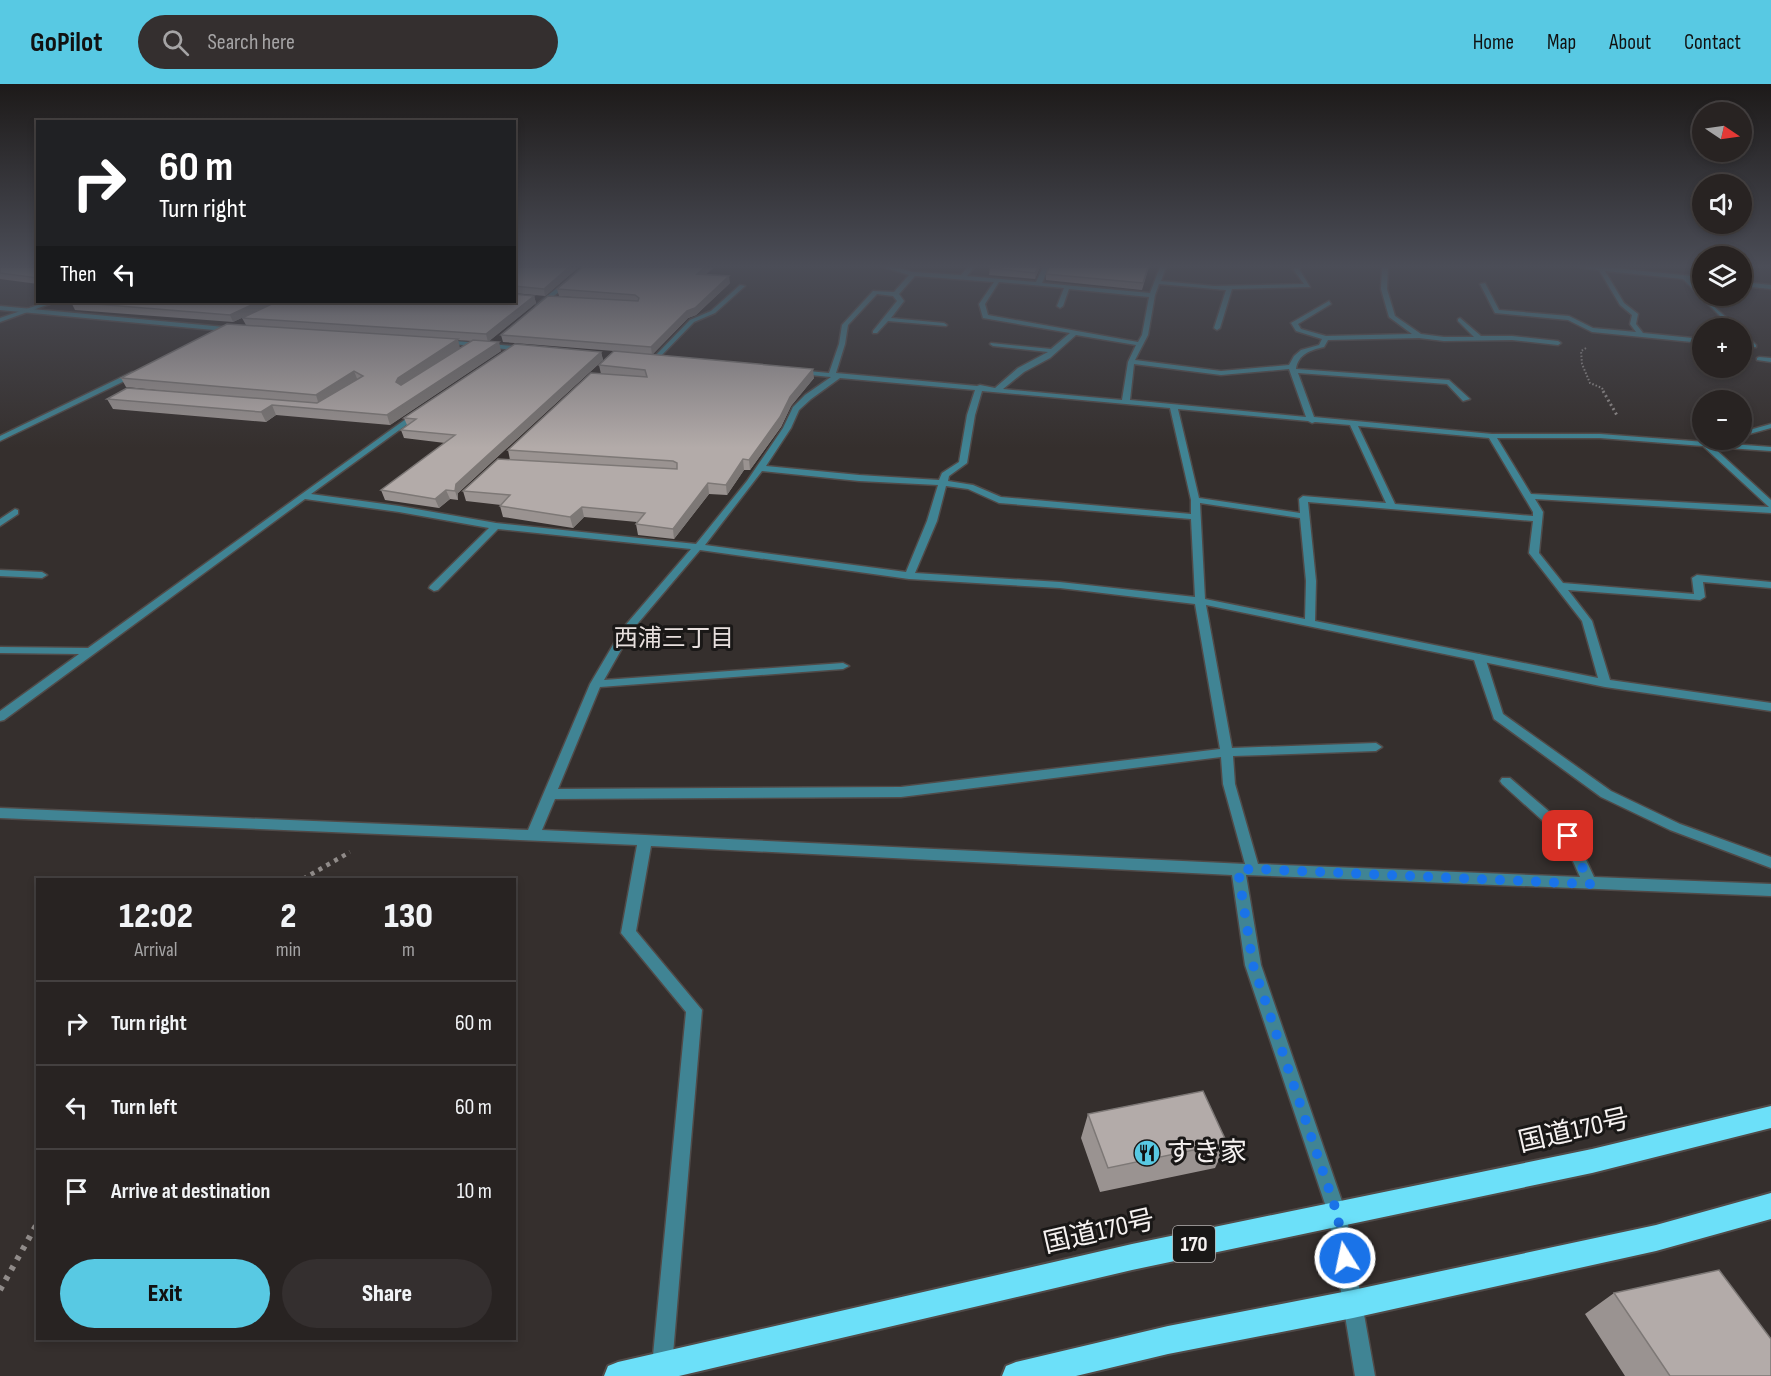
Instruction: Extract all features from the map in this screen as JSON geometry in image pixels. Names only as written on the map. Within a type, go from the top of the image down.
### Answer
[{"type":"highway","name":"国道170号","points":[[618,1376],[1120,1259],[1592,1161],[1771,1117]]},
{"type":"highway","points":[[1016,1376],[1168,1340],[1353,1304],[1656,1238],[1771,1206]]},
{"type":"street","points":[[212,327],[240,328]]},
{"type":"street","points":[[654,359],[686,327]]},
{"type":"street","points":[[533,835],[596,684],[628,628],[698,547],[759,468],[787,428],[796,409],[808,396],[836,375],[845,327]]},
{"type":"street","points":[[875,332],[879,327]]},
{"type":"street","points":[[1051,327],[1140,344]]},
{"type":"street","points":[[1126,400],[1131,362],[1146,327]]},
{"type":"street","points":[[1296,327],[1298,330],[1326,338],[1419,336],[1444,339],[1512,338],[1558,343]]},
{"type":"street","points":[[1407,327],[1419,336]]},
{"type":"street","points":[[1468,327],[1479,338]]},
{"type":"street","points":[[1590,327],[1598,331],[1692,340]]},
{"type":"street","points":[[1635,327],[1642,336]]},
{"type":"street","points":[[210,339],[230,329]]},
{"type":"street","points":[[998,389],[1021,370],[1048,357],[1074,333]]},
{"type":"street","points":[[1312,421],[1293,369],[1294,359],[1302,351],[1322,346],[1326,338]]},
{"type":"street","points":[[491,346],[499,339]]},
{"type":"street","points":[[430,341],[537,350]]},
{"type":"street","points":[[466,350],[475,344]]},
{"type":"street","points":[[993,344],[1053,351]]},
{"type":"street","points":[[506,354],[515,348]]},
{"type":"street","points":[[644,359],[666,360]]},
{"type":"street","points":[[1759,359],[1771,360]]},
{"type":"street","points":[[1131,362],[1221,373],[1293,369],[1449,382],[1466,399]]},
{"type":"street","points":[[796,371],[1126,400],[1312,421],[1492,436],[1630,438],[1692,442]]},
{"type":"street","points":[[0,439],[138,372]]},
{"type":"street","points":[[909,576],[932,521],[945,475],[963,464],[971,415],[980,387]]},
{"type":"street","points":[[98,391],[121,393]]},
{"type":"street","points":[[0,717],[88,651],[306,496],[429,404]]},
{"type":"street","points":[[1173,405],[1195,500],[1200,601],[1245,870],[1253,965],[1337,1213],[1365,1376]]},
{"type":"street","points":[[1353,424],[1392,507]]},
{"type":"street","points":[[1752,431],[1771,426]]},
{"type":"street","points":[[1492,436],[1538,512],[1534,553],[1587,621],[1605,683]]},
{"type":"street","points":[[1752,447],[1771,449]]},
{"type":"street","points":[[1711,450],[1771,507]]},
{"type":"street","points":[[759,468],[858,478],[943,483],[970,487],[999,500],[1196,517]]},
{"type":"street","points":[[306,496],[399,508],[496,526],[698,547],[909,576],[1060,585],[1200,601],[1310,621],[1605,683],[1771,707]]},
{"type":"street","points":[[1528,496],[1771,507]]},
{"type":"street","points":[[1310,621],[1311,581],[1303,499],[1538,519]]},
{"type":"street","points":[[1195,500],[1305,516]]},
{"type":"street","points":[[0,523],[15,512]]},
{"type":"street","points":[[434,588],[496,526]]},
{"type":"street","points":[[0,573],[42,575]]},
{"type":"street","points":[[1560,586],[1700,597],[1696,578],[1771,585]]},
{"type":"street","points":[[0,650],[88,651]]},
{"type":"street","points":[[1479,657],[1498,716],[1606,794],[1675,826],[1771,863]]},
{"type":"street","points":[[596,684],[843,666]]},
{"type":"street","points":[[550,794],[902,792],[1227,753],[1376,747]]},
{"type":"street","points":[[1506,781],[1568,836],[1590,884]]},
{"type":"street","points":[[0,813],[533,835],[1245,870],[1771,890]]},
{"type":"street","points":[[645,841],[628,933],[694,1010],[662,1366]]},
{"type":"path","points":[[1598,331],[1593,343],[1581,351],[1582,364],[1590,383],[1602,388],[1630,438]]},
{"type":"path","points":[[305,878],[390,829]]},
{"type":"path","points":[[0,1290],[36,1226]]},
{"type":"building","points":[[221,327],[278,327],[458,339],[398,378],[396,382],[401,385],[473,340],[499,342],[387,415],[272,405],[261,412],[107,399],[127,388],[317,403],[363,376],[354,371],[316,395],[121,378]]},
{"type":"building","points":[[384,327],[494,327],[486,334]]},
{"type":"building","points":[[510,327],[671,327],[651,347],[501,335]]},
{"type":"building","points":[[515,344],[601,352],[456,484],[455,491],[446,490],[435,499],[381,490],[455,435],[401,430],[416,419],[404,418]]},
{"type":"building","points":[[614,351],[813,369],[790,397],[780,417],[749,460],[743,459],[726,485],[708,483],[673,529],[636,524],[645,513],[582,507],[570,517],[500,506],[510,495],[463,491],[498,459],[677,469],[677,463],[673,461],[508,450],[591,373],[647,377],[645,370],[599,365]]},
{"type":"building","points":[[1203,1091],[1227,1143],[1108,1168],[1088,1114]]},
{"type":"building","points":[[1719,1270],[1771,1339],[1771,1376],[1670,1376],[1614,1293]]},
{"type":"place","name":"すき家","points":[[1147,1153]]},
{"type":"district","name":"西浦三丁目","points":[[674,638]]},
{"type":"route","points":[[1345,1258],[1337,1213],[1253,965],[1238,870],[1590,884],[1568,836]]}]
